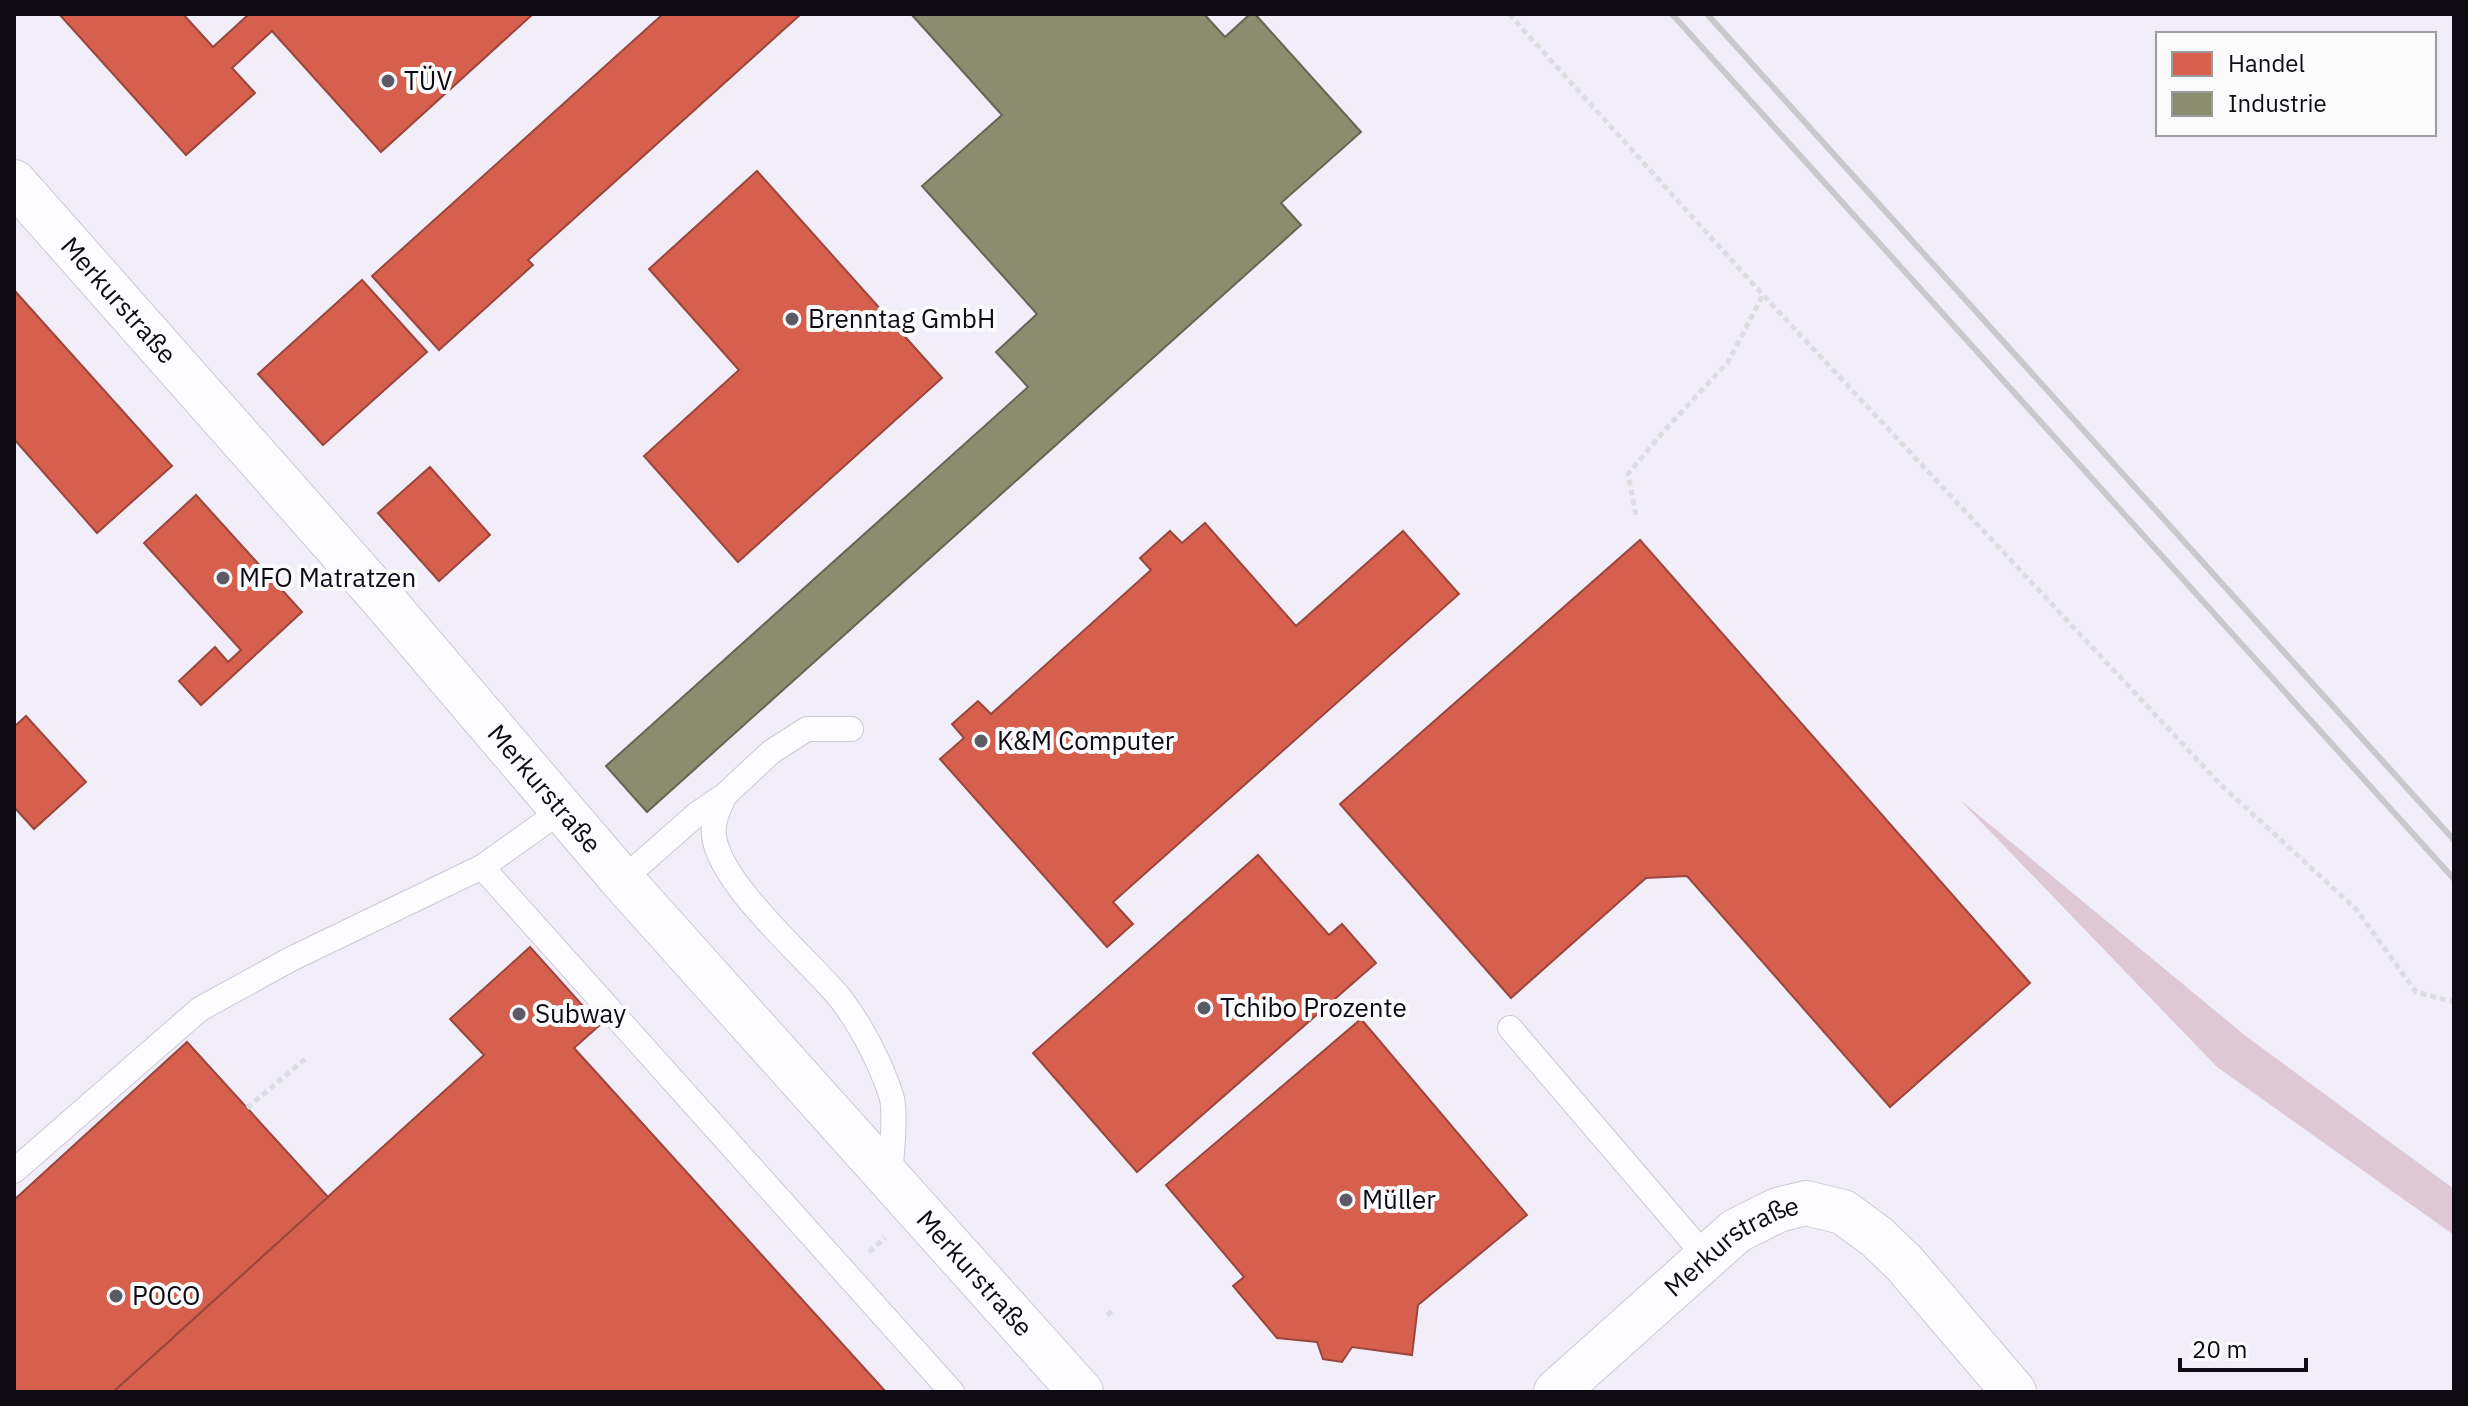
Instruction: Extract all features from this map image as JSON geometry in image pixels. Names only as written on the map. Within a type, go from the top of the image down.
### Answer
[{"type":"street","name":"Merkurstraße","points":[[14,182],[192,380],[622,880],[1081,1392]]},
{"type":"street","name":"Merkurstraße","points":[[1556,1392],[1736,1231],[1778,1210],[1806,1203],[1843,1212],[1877,1237],[1905,1264],[2014,1392]]},
{"type":"lane","points":[[622,880],[697,814],[725,795],[771,752],[807,729],[851,729]]},
{"type":"lane","points":[[725,795],[714,820],[714,836],[723,862],[750,898],[841,1000],[869,1045],[892,1098],[890,1182]]},
{"type":"lane","points":[[14,1171],[200,1009],[304,952],[482,867],[562,810]]},
{"type":"lane","points":[[482,867],[952,1392]]},
{"type":"lane","points":[[1510,1028],[1706,1257]]},
{"type":"path","points":[[1509,14],[1763,295],[2220,784],[2356,909],[2416,992],[2454,1002]]},
{"type":"path","points":[[1636,515],[1628,474],[1728,362],[1763,295]]},
{"type":"path","points":[[247,1108],[305,1059]]},
{"type":"path","points":[[1107,1315],[1114,1310]]},
{"type":"shaded area","points":[[1960,800],[2247,1037],[2454,1189],[2454,1235],[2217,1067]]},
{"type":"building: Handel","name":"TÜV","points":[[59,14],[183,14],[213,47],[249,14],[533,14],[381,152],[272,31],[232,68],[255,93],[186,155]]},
{"type":"building: Handel","points":[[663,14],[801,14],[528,260],[533,265],[439,350],[372,276]]},
{"type":"building: Handel","name":"Brenntag GmbH","points":[[757,171],[942,378],[738,562],[644,456],[739,370],[649,269]]},
{"type":"building: Handel","points":[[362,280],[427,352],[323,445],[258,374]]},
{"type":"building: Handel","points":[[14,290],[172,466],[97,533],[14,439]]},
{"type":"building: Handel","points":[[430,467],[490,535],[439,581],[378,513]]},
{"type":"building: Handel","name":"MFO Matratzen","points":[[196,495],[302,612],[201,705],[179,681],[215,647],[228,662],[241,650],[144,543]]},
{"type":"building: Handel","points":[[1205,523],[1296,626],[1403,531],[1459,594],[1113,902],[1133,924],[1107,947],[940,759],[964,738],[952,724],[978,701],[991,714],[1151,570],[1140,558],[1170,531],[1182,543]]},
{"type":"building: Handel","points":[[1640,540],[2030,983],[1890,1107],[1687,876],[1646,878],[1511,998],[1340,804]]},
{"type":"building: Handel","points":[[26,716],[86,782],[34,829],[14,807],[14,727]]},
{"type":"building: Handel","name":"Tchibo Prozente","points":[[1258,855],[1329,935],[1342,924],[1376,963],[1137,1172],[1033,1053]]},
{"type":"building: Handel","points":[[530,947],[600,1025],[574,1048],[886,1392],[113,1392],[484,1055],[450,1019]]},
{"type":"building: Handel","name":"Müller","points":[[1361,1019],[1527,1215],[1418,1305],[1412,1355],[1352,1347],[1342,1362],[1323,1359],[1317,1342],[1277,1338],[1233,1286],[1244,1277],[1166,1185]]},
{"type":"building: Handel","name":"POCO","points":[[187,1042],[328,1197],[113,1392],[14,1392],[14,1200]]},
{"type":"building: Industrie","points":[[911,14],[1204,14],[1225,37],[1250,14],[1255,14],[1361,132],[1281,203],[1301,225],[647,812],[606,766],[1028,387],[996,352],[1037,314],[922,186],[1002,115]]},
{"type":"railway","points":[[1672,14],[2454,879]]},
{"type":"railway","points":[[1707,14],[2454,840]]},
{"type":"place","name":"TÜV","points":[[388,81]]},
{"type":"place","name":"Brenntag GmbH","points":[[792,319]]},
{"type":"place","name":"MFO Matratzen","points":[[223,578]]},
{"type":"place","name":"K&M Computer","points":[[981,741]]},
{"type":"place","name":"Tchibo Prozente","points":[[1204,1008]]},
{"type":"place","name":"Subway","points":[[519,1014]]},
{"type":"place","name":"Müller","points":[[1346,1200]]},
{"type":"place","name":"POCO","points":[[116,1296]]}]
